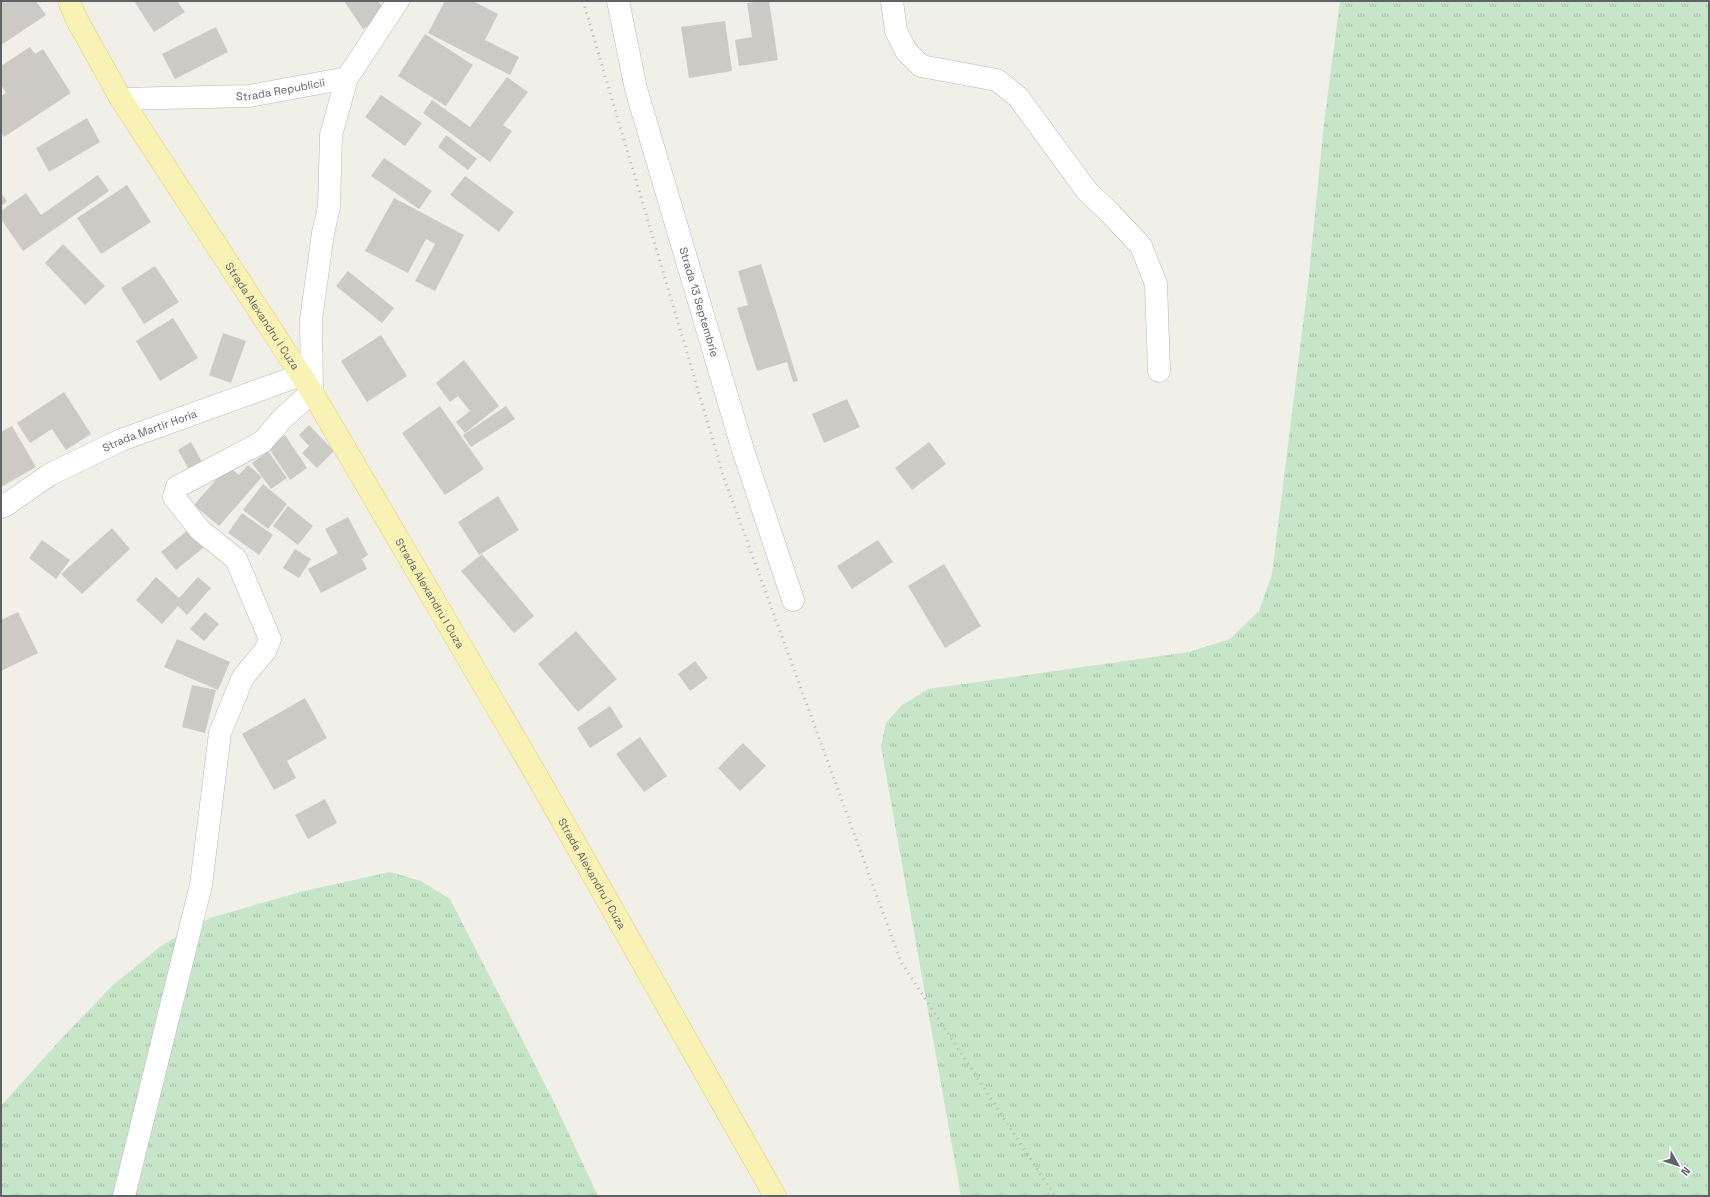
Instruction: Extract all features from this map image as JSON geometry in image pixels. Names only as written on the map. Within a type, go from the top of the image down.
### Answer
[{"type":"main road","name":"Strada Alexandru I Cuza","points":[[69,1],[77,20],[121,99],[307,384],[530,764],[775,1196]]},
{"type":"street","points":[[124,1196],[200,885],[220,733],[243,677],[265,651],[270,639],[236,559],[200,530],[174,497],[178,487],[262,442],[282,419],[307,384],[311,320],[323,233],[329,207],[331,135],[347,78],[398,1]]},
{"type":"street","name":"Strada 13 Septembrie","points":[[618,1],[636,89],[743,450],[794,600]]},
{"type":"street","points":[[892,1],[896,31],[906,51],[921,66],[997,80],[1018,97],[1087,191],[1141,246],[1156,284],[1159,370]]},
{"type":"street","name":"Strada Republicii","points":[[121,99],[248,96],[347,78]]},
{"type":"street","name":"Strada Martir Horia","points":[[3,509],[49,475],[121,440],[307,384]]},
{"type":"green space","points":[[1340,1],[1709,1],[1709,1196],[961,1196],[881,746],[886,723],[901,706],[928,689],[1189,652],[1230,639],[1259,611],[1272,574],[1308,284],[1324,123]]},
{"type":"green space","points":[[390,872],[421,881],[450,899],[552,1098],[598,1196],[1,1196],[1,1106],[61,1039],[113,985],[161,946],[210,918],[300,892]]},
{"type":"building","points":[[1,1],[36,1],[46,15],[1,45]]},
{"type":"building","points":[[134,1],[177,1],[185,12],[154,32]]},
{"type":"building","points":[[344,1],[378,1],[387,13],[363,29]]},
{"type":"building","points":[[445,1],[473,1],[498,14],[485,40],[519,57],[510,75],[428,33]]},
{"type":"building","points":[[769,1],[778,60],[739,66],[735,40],[752,37],[747,3]]},
{"type":"building","points":[[725,21],[732,71],[689,78],[681,27]]},
{"type":"building","points":[[216,27],[228,52],[175,79],[162,54]]},
{"type":"building","points":[[425,34],[473,65],[446,106],[398,76]]},
{"type":"building","points":[[30,47],[35,54],[43,49],[71,93],[4,137],[1,132],[1,96],[6,93],[1,85],[1,66]]},
{"type":"building","points":[[507,77],[528,92],[503,125],[512,131],[490,162],[423,113],[432,100],[470,127]]},
{"type":"building","points":[[381,95],[422,123],[405,146],[365,117]]},
{"type":"building","points":[[87,118],[100,142],[49,172],[36,148]]},
{"type":"building","points":[[446,135],[477,159],[468,170],[438,147]]},
{"type":"building","points":[[384,158],[432,191],[419,209],[371,176]]},
{"type":"building","points":[[98,175],[109,191],[23,251],[1,219],[1,211],[26,193],[41,215]]},
{"type":"building","points":[[465,176],[514,212],[499,232],[450,195]]},
{"type":"building","points":[[127,185],[151,222],[101,254],[77,218]]},
{"type":"building","points":[[1,193],[7,201],[1,206]]},
{"type":"building","points":[[394,198],[464,235],[435,291],[415,281],[435,244],[426,239],[408,273],[365,251]]},
{"type":"building","points":[[63,244],[105,286],[85,305],[45,263]]},
{"type":"building","points":[[761,264],[798,381],[793,382],[787,362],[757,371],[737,308],[748,305],[738,271]]},
{"type":"building","points":[[155,266],[179,302],[144,324],[121,288]]},
{"type":"building","points":[[348,271],[394,308],[382,323],[336,286]]},
{"type":"building","points":[[173,318],[198,358],[160,381],[136,341]]},
{"type":"building","points":[[223,333],[246,341],[231,383],[209,375]]},
{"type":"building","points":[[381,335],[407,376],[367,402],[341,361]]},
{"type":"building","points":[[464,360],[499,406],[465,433],[456,422],[470,411],[458,396],[450,402],[436,383]]},
{"type":"building","points":[[64,392],[91,434],[66,450],[52,429],[30,443],[17,423]]},
{"type":"building","points":[[847,399],[860,427],[824,443],[812,414]]},
{"type":"building","points":[[440,406],[484,469],[445,495],[402,433]]},
{"type":"building","points":[[506,406],[515,419],[471,447],[463,435]]},
{"type":"building","points":[[309,425],[334,451],[317,468],[302,453],[309,446],[299,435]]},
{"type":"building","points":[[12,426],[36,467],[1,487],[1,432]]},
{"type":"building","points":[[285,435],[307,468],[290,480],[268,447]]},
{"type":"building","points":[[191,442],[206,469],[193,477],[178,450]]},
{"type":"building","points":[[929,442],[946,464],[912,490],[895,468]]},
{"type":"building","points":[[268,451],[287,478],[271,489],[252,463]]},
{"type":"building","points":[[248,465],[262,477],[219,526],[194,505],[228,466],[239,475]]},
{"type":"building","points":[[263,484],[287,504],[268,529],[243,510]]},
{"type":"building","points":[[498,496],[519,530],[479,555],[458,522]]},
{"type":"building","points":[[288,506],[313,526],[298,545],[273,526]]},
{"type":"building","points":[[242,513],[273,535],[259,555],[228,533]]},
{"type":"building","points":[[348,517],[368,555],[362,559],[367,569],[321,593],[308,569],[338,553],[325,529]]},
{"type":"building","points":[[112,528],[130,549],[82,594],[61,574]]},
{"type":"building","points":[[188,530],[203,548],[176,570],[161,552]]},
{"type":"building","points":[[42,540],[70,560],[56,579],[29,558]]},
{"type":"building","points":[[878,540],[893,562],[852,589],[837,566]]},
{"type":"building","points":[[295,549],[311,559],[299,578],[283,568]]},
{"type":"building","points":[[482,554],[534,616],[514,633],[461,571]]},
{"type":"building","points":[[944,564],[981,626],[945,648],[908,586]]},
{"type":"building","points":[[156,577],[179,598],[198,577],[211,588],[187,615],[178,606],[162,624],[136,600]]},
{"type":"building","points":[[18,612],[38,653],[1,671],[1,620]]},
{"type":"building","points":[[205,612],[219,624],[204,641],[190,629]]},
{"type":"building","points":[[576,631],[617,679],[578,712],[538,664]]},
{"type":"building","points":[[177,639],[230,662],[218,690],[164,667]]},
{"type":"building","points":[[695,661],[708,678],[690,691],[678,674]]},
{"type":"building","points":[[192,685],[216,690],[205,733],[182,727]]},
{"type":"building","points":[[305,698],[327,738],[287,761],[296,778],[274,790],[242,734]]},
{"type":"building","points":[[610,706],[623,727],[590,748],[577,728]]},
{"type":"building","points":[[640,737],[667,776],[644,792],[616,754]]},
{"type":"building","points":[[743,743],[766,766],[740,791],[718,768]]},
{"type":"building","points":[[325,799],[337,823],[308,839],[295,815]]},
{"type":"railway","points":[[583,1],[724,478],[901,962],[1055,1196]]}]
